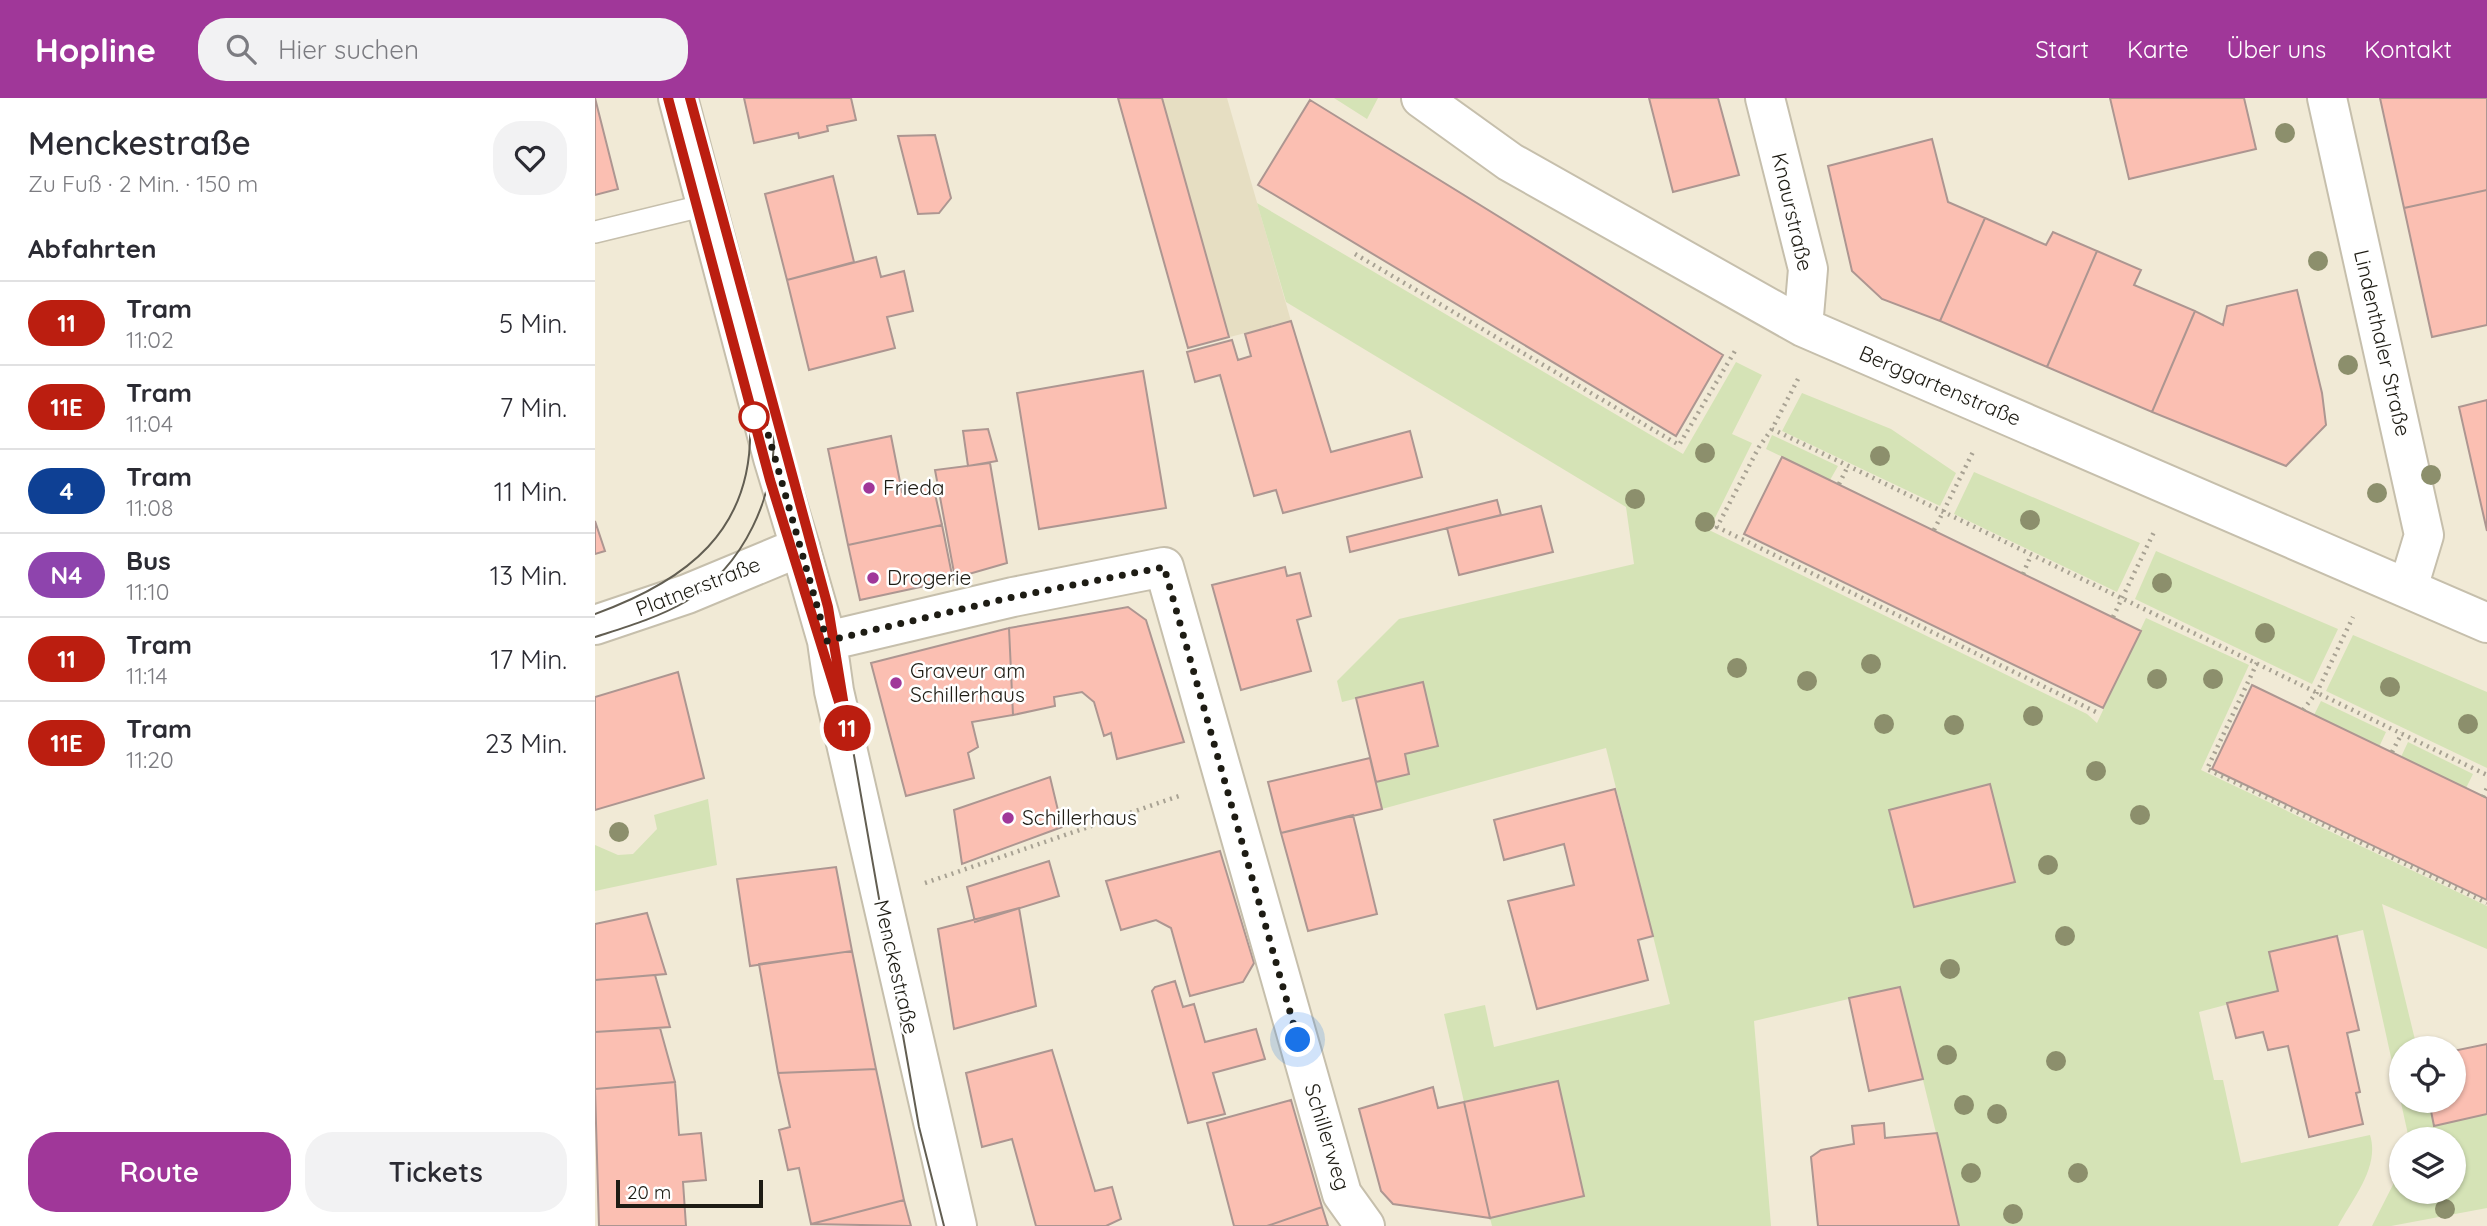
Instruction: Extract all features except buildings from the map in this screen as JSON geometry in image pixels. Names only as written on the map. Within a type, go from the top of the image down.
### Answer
[{"type":"street","name":"Menckestraße","points":[[678,98],[773,458],[827,641],[834,691],[863,806],[880,894],[957,1226]]},
{"type":"street","name":"Berggartenstraße","points":[[1421,98],[1510,162],[1803,327],[2487,623]]},
{"type":"street","name":"Knaurstraße","points":[[1765,98],[1808,269],[1803,327]]},
{"type":"street","name":"Lindenthaler Straße","points":[[2327,98],[2424,535],[2409,588]]},
{"type":"street","name":"Platnerstraße","points":[[595,625],[687,594],[800,547]]},
{"type":"street","name":"Schillerweg","points":[[827,641],[1013,597],[1164,567],[1342,1194],[1365,1226]]},
{"type":"lane","points":[[595,232],[706,205]]},
{"type":"path","points":[[1355,254],[1679,445],[1735,351]]},
{"type":"path","points":[[1798,380],[1717,527],[2096,712]]},
{"type":"path","points":[[1772,429],[2487,775]]},
{"type":"path","points":[[1934,530],[1972,452]]},
{"type":"path","points":[[1839,484],[1848,466]]},
{"type":"path","points":[[2113,617],[2154,532]]},
{"type":"path","points":[[2023,574],[2032,555]]},
{"type":"path","points":[[2303,710],[2317,692],[2353,617]]},
{"type":"path","points":[[2257,663],[2207,769],[2487,903]]},
{"type":"path","points":[[2392,752],[2402,733]]},
{"type":"path","points":[[880,894],[926,883],[1224,783]]},
{"type":"path","points":[[2483,796],[2487,788]]},
{"type":"shaded area","points":[[1118,98],[1227,98],[1291,321],[1188,348]]},
{"type":"green space","points":[[1334,98],[1378,98],[1367,119]]},
{"type":"green space","points":[[1257,203],[1683,454],[1736,362],[1762,375],[1732,434],[1752,443],[1709,530],[2087,714],[2097,723],[2146,618],[2249,665],[2201,770],[2487,906],[2487,949],[2382,904],[2414,1036],[2389,1036],[2389,1048],[2363,930],[2270,952],[2278,991],[2199,1012],[2214,1080],[2223,1080],[2241,1163],[2370,1135],[2372,1147],[2368,1170],[2338,1226],[1959,1226],[1900,987],[1754,1021],[1771,1226],[1492,1226],[1490,1218],[1584,1196],[1558,1081],[1464,1102],[1444,1014],[1485,1005],[1494,1047],[1670,1004],[1606,748],[1382,809],[1376,782],[1409,774],[1405,754],[1438,746],[1423,682],[1342,702],[1337,681],[1399,619],[1634,564],[1626,507],[1286,302]]},
{"type":"green space","points":[[1802,393],[1891,429],[1956,473],[1940,506],[1782,431]]},
{"type":"green space","points":[[1772,435],[1838,466],[1830,480],[1766,449]]},
{"type":"green space","points":[[1974,472],[2140,543],[2117,592],[1954,514]]},
{"type":"green space","points":[[2156,551],[2338,629],[2312,684],[2135,599]]},
{"type":"green space","points":[[2353,635],[2487,692],[2487,768],[2326,691]]},
{"type":"green space","points":[[2321,701],[2386,732],[2379,747],[2314,715]]},
{"type":"green space","points":[[2408,742],[2473,774],[2466,788],[2401,757]]},
{"type":"green space","points":[[708,799],[717,865],[595,891],[595,845],[618,855],[633,854],[657,829],[654,815]]},
{"type":"green space","points":[[2403,1113],[2431,1113],[2434,1126],[2487,1114],[2487,1208],[2391,1226],[2372,1226],[2389,1193],[2389,1204],[2466,1204],[2466,1127],[2406,1127]]},
{"type":"tram line","points":[[668,98],[770,480],[833,688]]},
{"type":"tram line","name":"11","points":[[668,98],[770,480],[848,731],[828,607],[690,98]]},
{"type":"tram line","points":[[690,98],[828,607],[919,1127],[944,1226]]},
{"type":"tram line","points":[[595,614],[658,585],[685,568],[708,547],[727,522],[740,494],[748,462],[750,424]]},
{"type":"tram line","points":[[595,637],[674,608],[706,587],[725,569],[753,527],[763,503],[773,453],[774,428]]},
{"type":"place","name":"Frieda","points":[[869,488]]},
{"type":"place","name":"Drogerie","points":[[873,578]]},
{"type":"place","name":"Graveur am Schillerhaus","points":[[896,683]]},
{"type":"place","name":"Schillerhaus","points":[[1008,818]]},
{"type":"route","points":[[754,417],[761,409],[827,641],[1013,597],[1164,567],[1298,1040]]}]
